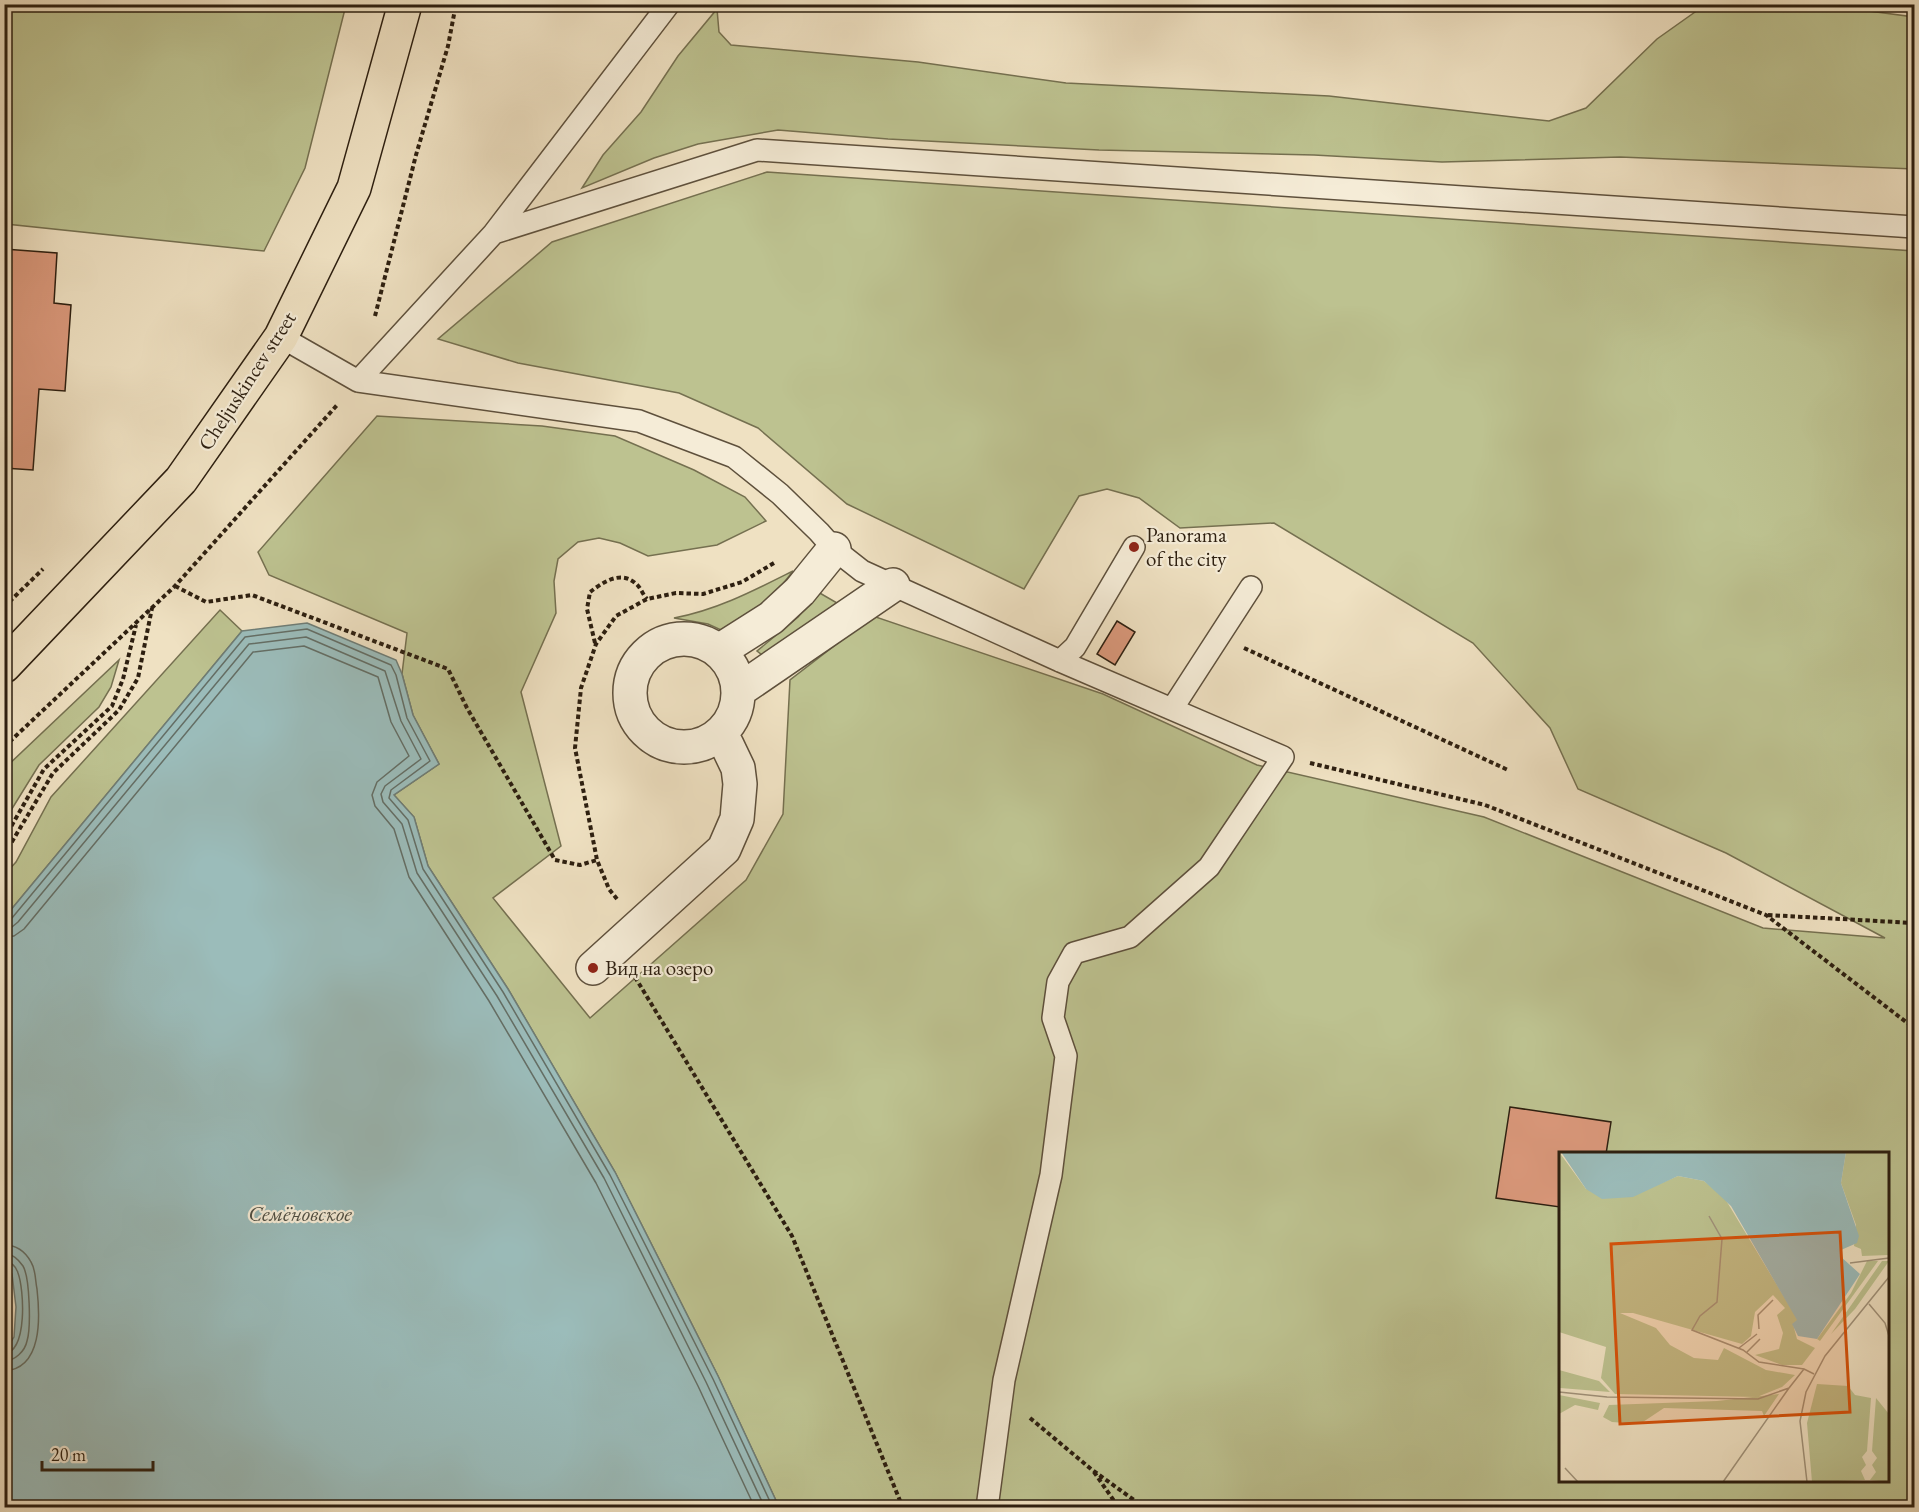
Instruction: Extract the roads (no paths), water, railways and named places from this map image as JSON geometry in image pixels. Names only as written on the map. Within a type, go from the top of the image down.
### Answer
[{"type":"main road","name":"Cheljuskincev street","points":[[4,666],[181,480],[280,337],[354,188],[405,4]]},
{"type":"street","points":[[719,651],[771,618],[800,591],[827,540]]},
{"type":"street","points":[[738,690],[893,585]]},
{"type":"street","points":[[688,639],[709,645],[719,651],[736,676],[738,690],[733,718],[718,735],[701,745],[680,747],[660,742],[643,729],[633,710],[630,689],[636,669],[649,652],[667,642],[688,639]]},
{"type":"street","points":[[593,968],[724,849],[737,819],[740,784],[738,768],[727,745],[718,735]]},
{"type":"lane","points":[[358,381],[494,233],[669,4]]},
{"type":"lane","points":[[494,233],[757,150],[1914,227]]},
{"type":"lane","points":[[280,337],[358,381],[639,421],[734,457],[780,494],[862,571],[1060,661],[1283,757],[1209,867],[1130,937],[1074,953],[1058,982],[1053,1018],[1066,1056],[1051,1175],[1002,1395],[987,1508]]},
{"type":"lane","points":[[1060,661],[1075,646],[1134,547]]},
{"type":"lane","points":[[1172,709],[1251,587]]},
{"type":"water","name":"Семёновское","points":[[307,623],[396,660],[413,715],[439,764],[394,795],[414,817],[428,866],[508,989],[615,1172],[718,1376],[779,1507],[5,1507],[5,1351],[14,1337],[16,1307],[12,1274],[4,1264],[5,917],[242,631]]},
{"type":"place","name":"Panorama of the city","points":[[1134,547]]},
{"type":"place","name":"Вид на озеро","points":[[593,968]]}]
